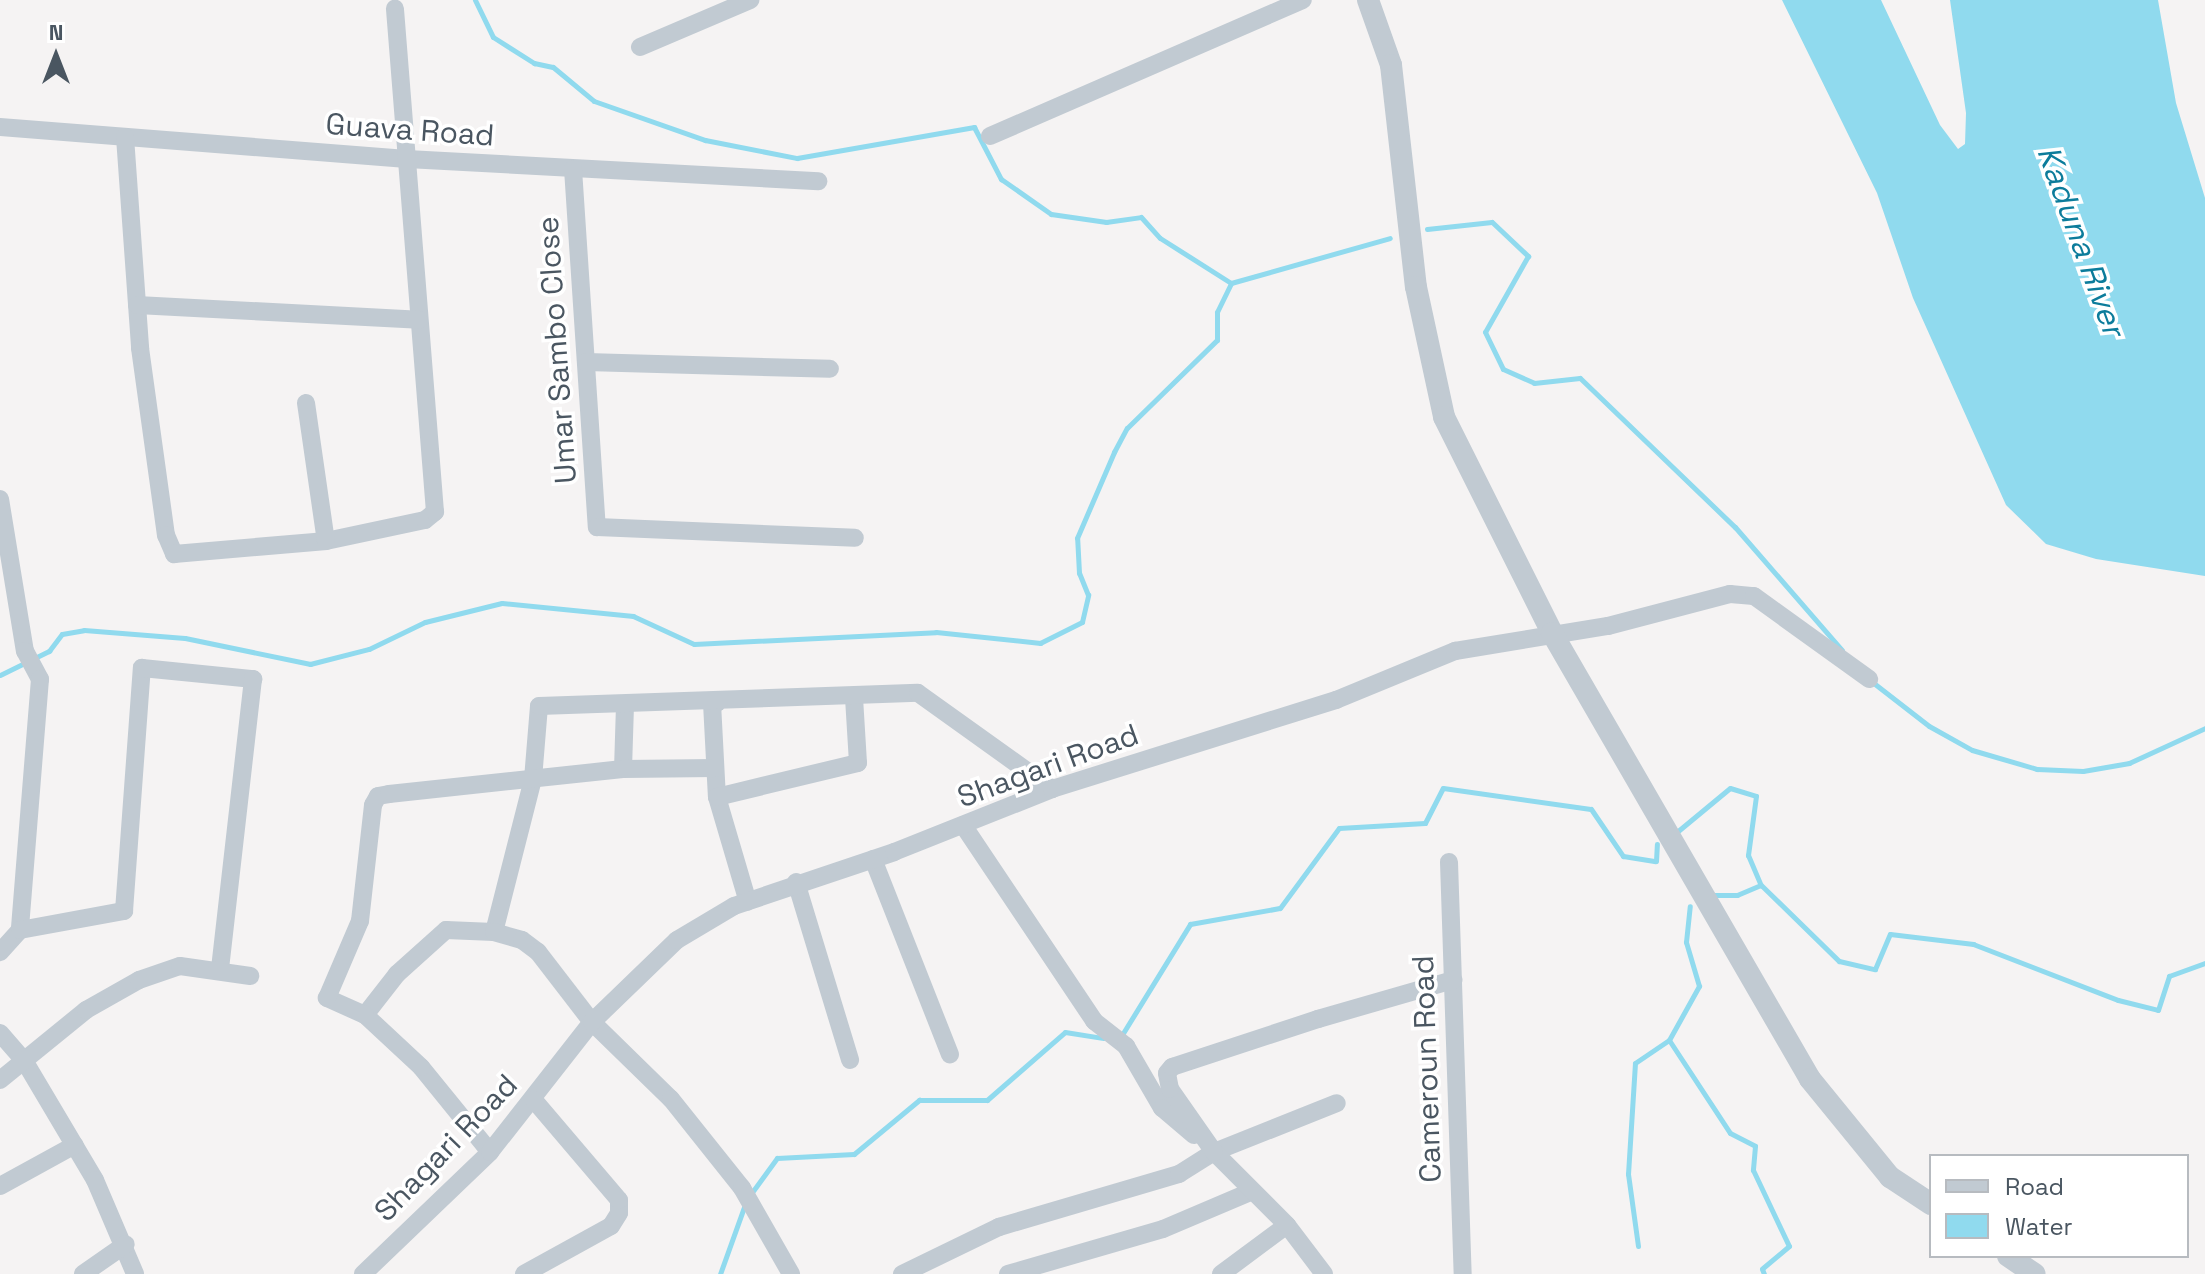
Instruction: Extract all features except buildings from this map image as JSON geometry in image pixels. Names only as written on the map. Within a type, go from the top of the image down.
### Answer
[{"type":"street","points":[[640,47],[750,0]]},
{"type":"street","points":[[990,136],[1303,0]]},
{"type":"street","points":[[1368,0],[1391,65],[1416,287],[1444,417],[1552,633],[1810,1079],[1890,1177],[1929,1203]]},
{"type":"street","points":[[125,137],[137,305],[166,535],[174,554],[326,541],[425,520],[435,512],[395,9]]},
{"type":"street","name":"Guava Road","points":[[0,127],[407,159],[818,181]]},
{"type":"street","name":"Umar Sambo Close","points":[[573,169],[597,527],[855,538]]},
{"type":"street","points":[[137,305],[419,320]]},
{"type":"street","points":[[586,362],[830,369]]},
{"type":"street","points":[[306,403],[326,541]]},
{"type":"street","points":[[0,499],[25,651],[40,679],[20,930]]},
{"type":"street","name":"Shagari Road","points":[[363,1274],[490,1152],[534,1100],[592,1022],[677,940],[748,902],[796,882],[873,859],[1052,789],[1336,700],[1455,651],[1608,626],[1730,594],[1754,596],[1869,679]]},
{"type":"street","points":[[0,952],[20,930],[124,911],[142,668],[253,679],[220,969]]},
{"type":"street","points":[[494,932],[533,779],[539,706],[625,707],[918,693],[1052,789]]},
{"type":"street","points":[[717,797],[858,763],[854,698]]},
{"type":"street","points":[[717,703],[712,703],[717,797],[748,902]]},
{"type":"street","points":[[623,769],[625,707]]},
{"type":"street","points":[[490,1152],[421,1067],[365,1015],[327,998],[360,921],[373,805],[378,796],[623,769],[715,768]]},
{"type":"street","points":[[963,825],[1094,1021],[1117,1040],[1162,1108],[1214,1152]]},
{"type":"street","points":[[873,859],[950,1054]]},
{"type":"street","name":"Cameroun Road","points":[[1449,862],[1463,1274]]},
{"type":"street","points":[[796,882],[850,1060]]},
{"type":"street","points":[[365,1015],[435,937],[459,927],[494,932],[538,952],[592,1022],[671,1099],[742,1188],[791,1274]]},
{"type":"street","points":[[0,1080],[86,1010],[139,980],[180,966],[220,969],[250,976]]},
{"type":"street","points":[[1324,1274],[1287,1225],[1250,1192],[1214,1152],[1165,1080],[1172,1067],[1453,980]]},
{"type":"street","points":[[0,1033],[25,1062],[75,1145],[126,1244],[135,1274]]},
{"type":"street","points":[[524,1274],[611,1226],[619,1213],[619,1200],[534,1100]]},
{"type":"street","points":[[902,1274],[999,1227],[1179,1174],[1214,1152],[1337,1103]]},
{"type":"street","points":[[0,1186],[75,1145]]},
{"type":"street","points":[[1008,1274],[1163,1229],[1250,1192]]},
{"type":"street","points":[[1221,1274],[1287,1225]]},
{"type":"street","points":[[83,1274],[126,1244]]},
{"type":"street","points":[[2011,1258],[2035,1274]]},
{"type":"water","name":"Kaduna River","points":[[1782,0],[1881,0],[1940,125],[1958,149],[1965,144],[1966,113],[1950,0],[2158,0],[2176,103],[2205,198],[2205,576],[2096,559],[2046,544],[2006,505],[1913,298],[1877,193]]},
{"type":"waterway","points":[[475,0],[493,37],[534,63],[553,67],[594,101],[705,140],[797,158],[974,127],[1001,179],[1051,214],[1106,222],[1141,217],[1160,238],[1231,283],[1390,238]]},
{"type":"waterway","points":[[1427,229],[1492,222],[1528,256],[1485,332],[1503,369],[1534,383],[1580,378],[1735,527],[1842,650]]},
{"type":"waterway","points":[[0,675],[49,651],[62,634],[84,630],[185,638],[310,664],[369,649],[425,622],[502,603],[633,616],[694,644],[936,632],[1040,643],[1082,622],[1088,595],[1079,573],[1077,538],[1114,452],[1127,428],[1217,340],[1217,312],[1231,283]]},
{"type":"waterway","points":[[1871,681],[1929,726],[1972,750],[2037,769],[2083,771],[2129,763],[2205,728]]},
{"type":"waterway","points":[[1120,1038],[1190,924],[1280,908],[1339,828],[1425,823],[1443,788],[1591,809],[1623,856],[1656,861],[1657,844]]},
{"type":"waterway","points":[[1678,831],[1730,788],[1756,796],[1748,855],[1761,885],[1839,961],[1875,969],[1890,934],[1973,944],[2118,1000],[2158,1010],[2169,976],[2205,963]]},
{"type":"waterway","points":[[1712,895],[1737,895],[1760,885]]},
{"type":"waterway","points":[[1638,1246],[1628,1174],[1635,1063],[1669,1040],[1699,986],[1686,942],[1690,906]]},
{"type":"waterway","points":[[750,1195],[777,1158],[854,1154],[919,1100],[987,1100],[1065,1032],[1104,1038]]},
{"type":"waterway","points":[[1669,1040],[1730,1133],[1755,1146],[1753,1170],[1789,1246],[1762,1269],[1764,1274]]},
{"type":"waterway","points":[[720,1274],[745,1204]]}]
